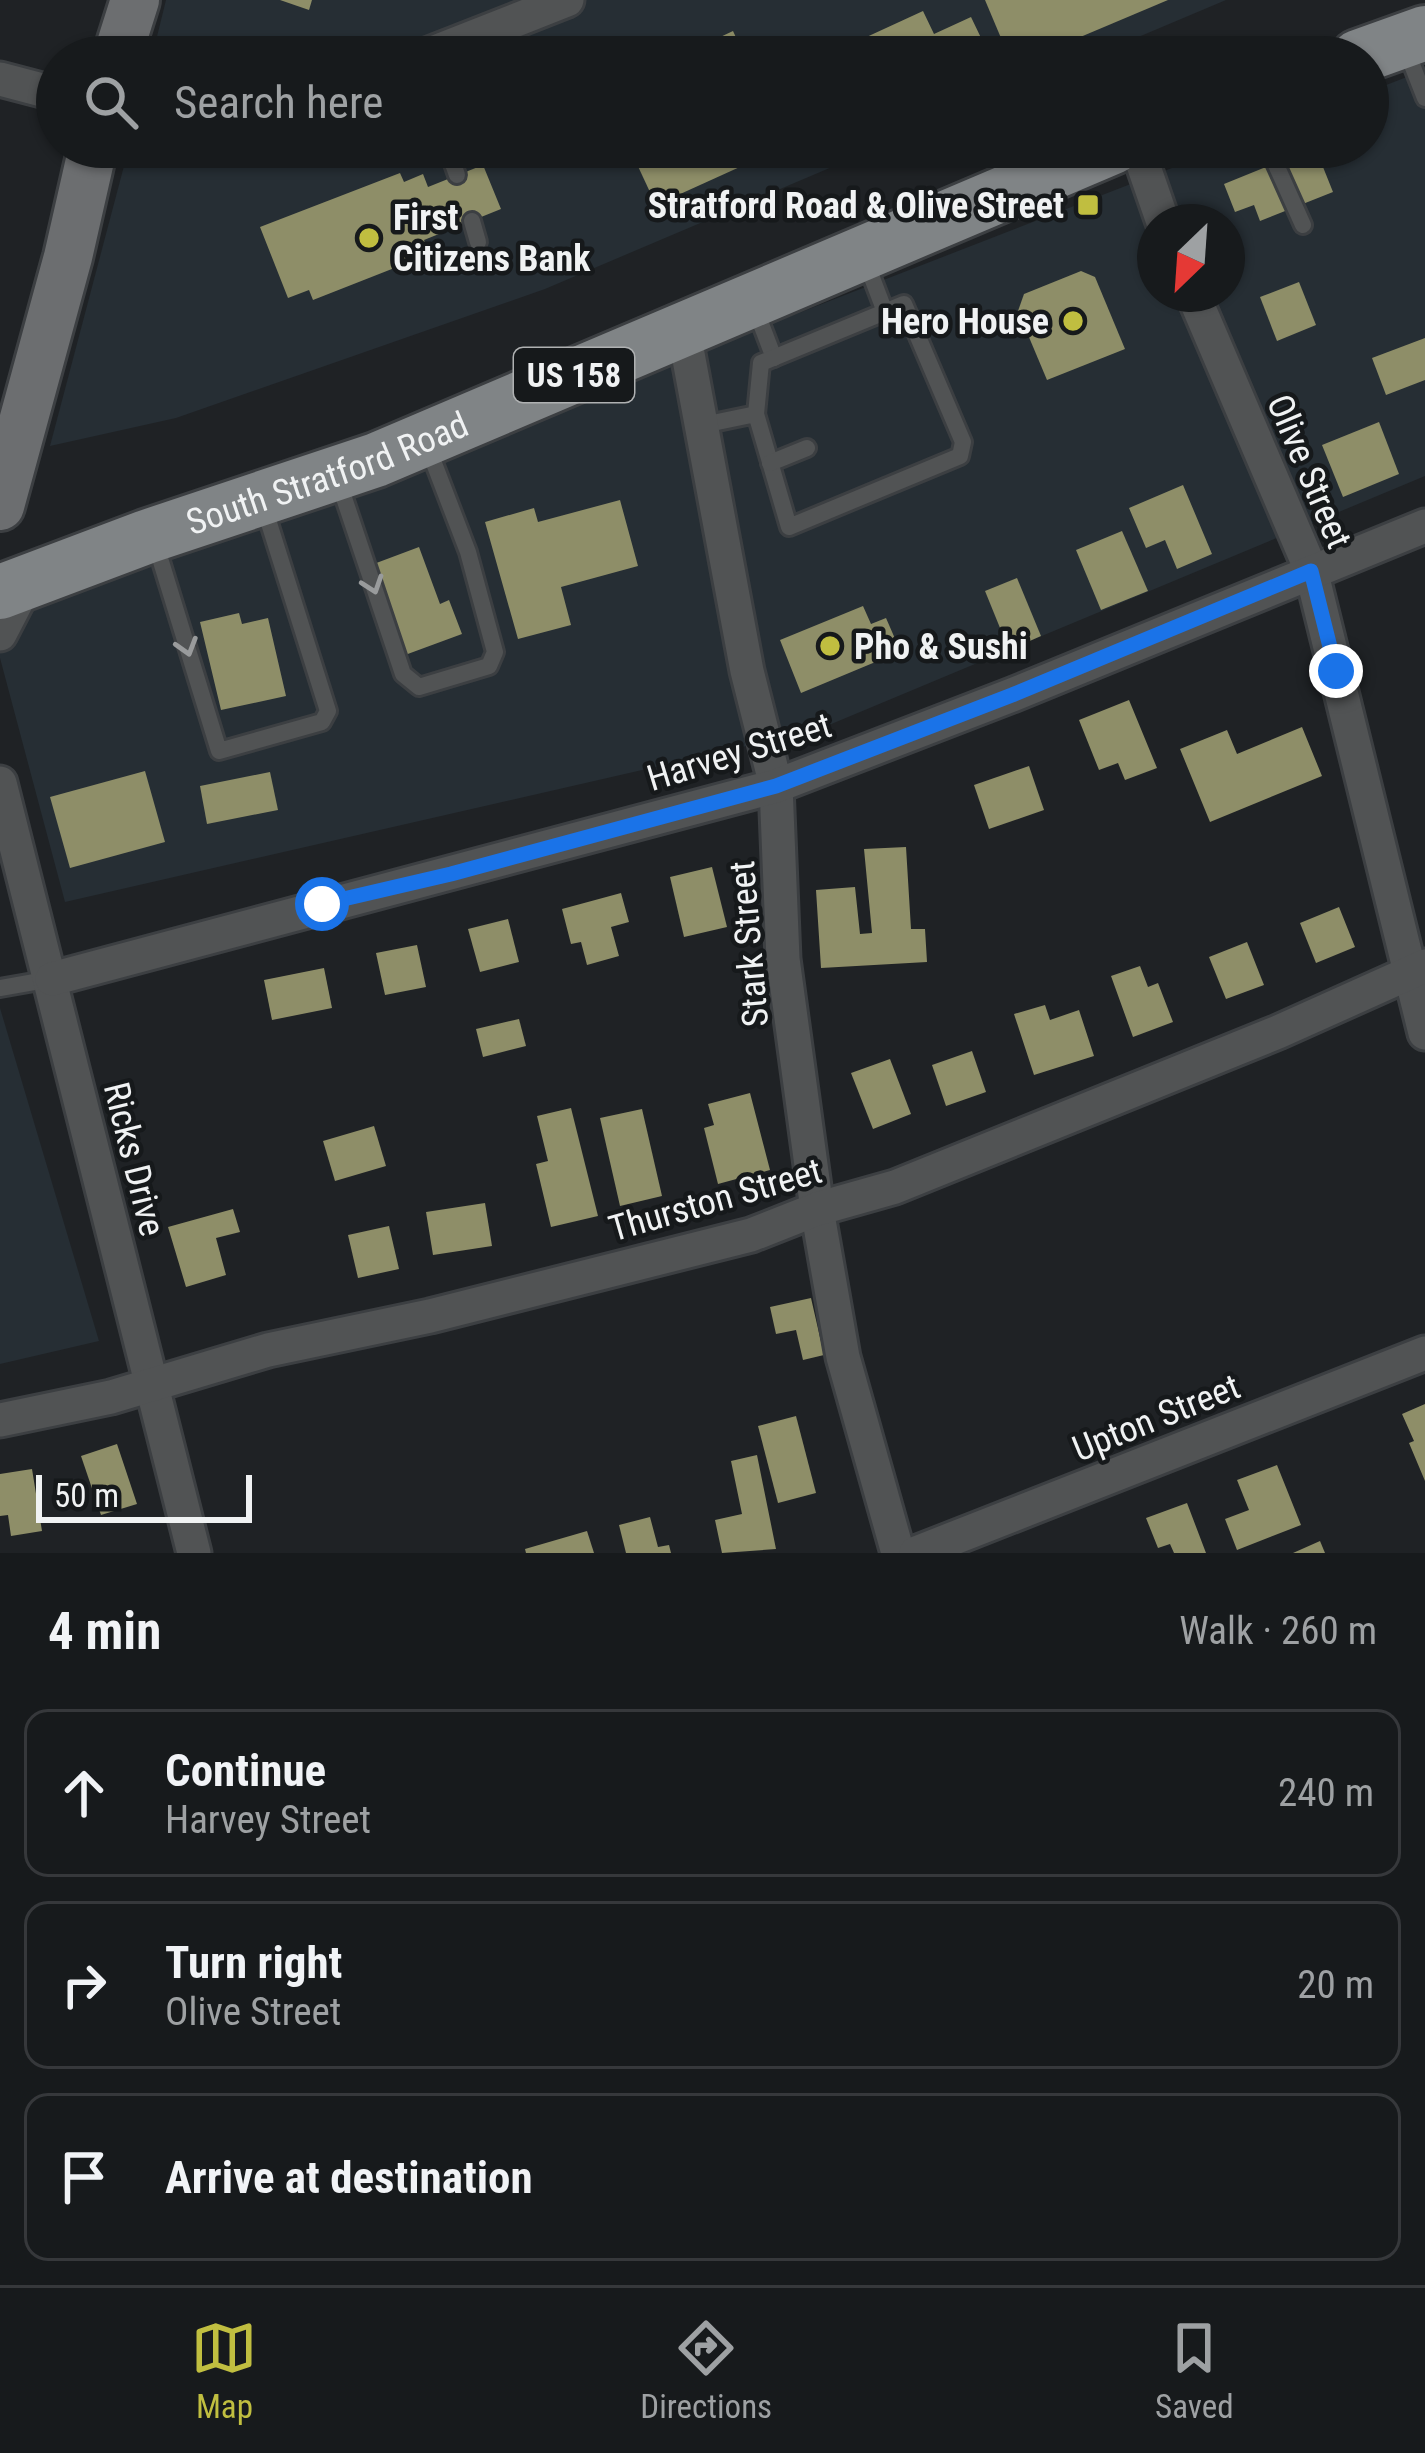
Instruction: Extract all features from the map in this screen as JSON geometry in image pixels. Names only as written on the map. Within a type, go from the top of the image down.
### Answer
[{"type":"main road","name":"South Stratford Road","points":[[14,587],[425,440],[1063,168]]},
{"type":"street","points":[[124,36],[135,0]]},
{"type":"street","points":[[475,36],[567,0]]},
{"type":"street","points":[[0,79],[36,88]]},
{"type":"street","points":[[0,506],[88,168]]},
{"type":"street","points":[[1144,168],[1157,204]]},
{"type":"street","name":"Olive Street","points":[[1201,312],[1311,571],[1388,896],[1418,969],[1425,1034]]},
{"type":"street","name":"Stark Street","points":[[683,327],[747,671],[776,786],[783,959],[843,1358],[898,1553]]},
{"type":"street","name":"Harvey Street","points":[[52,979],[776,786],[1425,526]]},
{"type":"street","points":[[0,634],[14,587]]},
{"type":"street","name":"Ricks Drive","points":[[0,783],[194,1553]]},
{"type":"street","name":"Thurston Street","points":[[0,1420],[111,1397],[268,1350],[430,1316],[751,1235],[917,1179],[1418,969]]},
{"type":"street","name":"Upton Street","points":[[916,1553],[1425,1353]]},
{"type":"lane","points":[[1395,44],[1425,98]]},
{"type":"lane","points":[[454,168],[457,175]]},
{"type":"lane","points":[[1277,168],[1303,226]]},
{"type":"lane","points":[[472,220],[478,242]]},
{"type":"lane","points":[[862,252],[885,312]]},
{"type":"lane","points":[[751,299],[774,358]]},
{"type":"lane","points":[[904,304],[963,442],[960,456],[789,526],[756,414],[761,363],[805,345],[855,334],[885,312],[904,304]]},
{"type":"lane","points":[[805,345],[812,363]]},
{"type":"lane","points":[[924,401],[943,394]]},
{"type":"lane","points":[[704,425],[756,414]]},
{"type":"lane","points":[[336,474],[403,674],[419,687],[489,666],[495,652],[468,552],[425,440]]},
{"type":"lane","points":[[770,463],[807,448]]},
{"type":"lane","points":[[153,535],[218,752],[322,722],[328,711],[261,499]]},
{"type":"lane","points":[[0,988],[52,979]]},
{"type":"shaded area","points":[[166,0],[1226,0],[1141,36],[157,36]]},
{"type":"shaded area","points":[[1425,70],[1425,476],[817,730],[65,902],[0,658],[0,623],[1172,168],[1389,168],[1389,84]]},
{"type":"shaded area","points":[[123,168],[830,168],[545,289],[176,418],[50,446]]},
{"type":"shaded area","points":[[0,1008],[99,1341],[0,1364]]},
{"type":"building","points":[[280,0],[312,0],[309,10]]},
{"type":"building","points":[[985,0],[1168,0],[1083,36],[1000,36]]},
{"type":"building","points":[[923,11],[934,34],[971,17],[980,36],[869,36]]},
{"type":"building","points":[[484,168],[501,209],[424,240],[430,254],[313,300],[309,290],[288,298],[260,227],[400,173],[404,182],[423,174],[428,187]]},
{"type":"building","points":[[639,168],[738,168],[656,205]]},
{"type":"building","points":[[1263,168],[1323,168],[1333,192],[1260,221],[1254,205],[1245,208],[1245,204],[1232,204],[1224,184]]},
{"type":"building","points":[[1081,271],[1095,277],[1125,349],[1047,380],[1018,311],[1024,294]]},
{"type":"building","points":[[1299,282],[1316,325],[1277,341],[1260,297]]},
{"type":"building","points":[[1425,338],[1425,380],[1386,395],[1372,358]]},
{"type":"building","points":[[1379,422],[1399,474],[1343,497],[1322,445]]},
{"type":"building","points":[[1183,485],[1212,554],[1177,569],[1165,540],[1146,548],[1129,508]]},
{"type":"building","points":[[620,500],[638,566],[561,587],[571,625],[518,639],[485,522],[534,508],[538,522]]},
{"type":"building","points":[[1122,531],[1148,591],[1101,610],[1076,550]]},
{"type":"building","points":[[419,547],[440,604],[449,600],[462,634],[405,655],[371,565]]},
{"type":"building","points":[[1017,578],[1041,636],[1009,650],[985,591]]},
{"type":"building","points":[[863,606],[871,624],[886,618],[896,641],[881,647],[885,658],[801,693],[780,640]]},
{"type":"building","points":[[239,613],[242,624],[268,618],[286,696],[221,710],[200,622]]},
{"type":"building","points":[[1129,700],[1157,768],[1125,780],[1118,763],[1099,770],[1079,720]]},
{"type":"building","points":[[1302,727],[1322,776],[1210,822],[1180,749],[1227,730],[1237,754]]},
{"type":"building","points":[[1029,766],[1044,810],[989,829],[974,785]]},
{"type":"building","points":[[145,771],[165,842],[70,868],[50,797]]},
{"type":"building","points":[[270,772],[278,810],[207,824],[200,786]]},
{"type":"building","points":[[906,847],[911,929],[925,929],[927,962],[821,968],[816,890],[855,887],[860,934],[872,933],[864,849]]},
{"type":"building","points":[[712,867],[727,927],[684,937],[670,877]]},
{"type":"building","points":[[621,893],[629,922],[611,927],[619,956],[587,965],[581,942],[571,944],[562,909]]},
{"type":"building","points":[[1339,907],[1355,947],[1316,963],[1300,923]]},
{"type":"building","points":[[508,919],[519,962],[480,972],[468,929]]},
{"type":"building","points":[[1247,942],[1264,985],[1226,999],[1209,957]]},
{"type":"building","points":[[417,945],[426,987],[385,995],[376,953]]},
{"type":"building","points":[[1140,966],[1148,987],[1158,983],[1173,1022],[1133,1037],[1111,976]]},
{"type":"building","points":[[324,968],[332,1008],[272,1020],[264,980]]},
{"type":"building","points":[[1045,1005],[1050,1020],[1079,1010],[1094,1056],[1034,1075],[1014,1014]]},
{"type":"building","points":[[519,1019],[526,1046],[483,1057],[476,1029]]},
{"type":"building","points":[[972,1051],[986,1092],[946,1106],[932,1065]]},
{"type":"building","points":[[890,1059],[911,1114],[873,1129],[851,1073]]},
{"type":"building","points":[[750,1093],[770,1170],[718,1184],[704,1128],[714,1125],[708,1104]]},
{"type":"building","points":[[571,1108],[598,1216],[551,1227],[536,1164],[548,1161],[537,1116]]},
{"type":"building","points":[[642,1109],[662,1196],[620,1206],[600,1118]]},
{"type":"building","points":[[374,1126],[386,1166],[335,1181],[323,1141]]},
{"type":"building","points":[[485,1203],[492,1246],[433,1255],[426,1212]]},
{"type":"building","points":[[233,1209],[240,1232],[216,1238],[226,1275],[186,1287],[168,1227]]},
{"type":"building","points":[[389,1226],[399,1269],[358,1278],[348,1235]]},
{"type":"building","points":[[811,1298],[824,1355],[803,1360],[796,1330],[776,1334],[770,1307]]},
{"type":"building","points":[[1425,1404],[1425,1481],[1402,1414]]},
{"type":"building","points":[[796,1416],[816,1493],[778,1503],[758,1426]]},
{"type":"building","points":[[117,1444],[137,1504],[101,1515],[81,1456]]},
{"type":"building","points":[[757,1455],[776,1549],[722,1553],[715,1520],[742,1514],[731,1461]]},
{"type":"building","points":[[1277,1465],[1301,1525],[1237,1550],[1225,1519],[1249,1510],[1237,1480]]},
{"type":"building","points":[[32,1469],[42,1531],[11,1536],[8,1515],[0,1516],[0,1474]]},
{"type":"building","points":[[1187,1503],[1206,1553],[1174,1553],[1170,1544],[1158,1548],[1146,1518]]},
{"type":"building","points":[[650,1517],[658,1547],[669,1545],[671,1553],[626,1553],[619,1525]]},
{"type":"building","points":[[587,1531],[594,1553],[526,1553],[525,1549]]},
{"type":"building","points":[[1320,1541],[1325,1553],[1293,1553]]},
{"type":"place","name":"Stratford Road & Olive Street","points":[[1088,205]]},
{"type":"place","name":"First Citizens Bank","points":[[369,238]]},
{"type":"place","name":"Hero House","points":[[1073,321]]},
{"type":"place","name":"Pho & Sushi","points":[[830,646]]},
{"type":"route","points":[[322,904],[776,786],[1311,571],[1336,671]]}]
